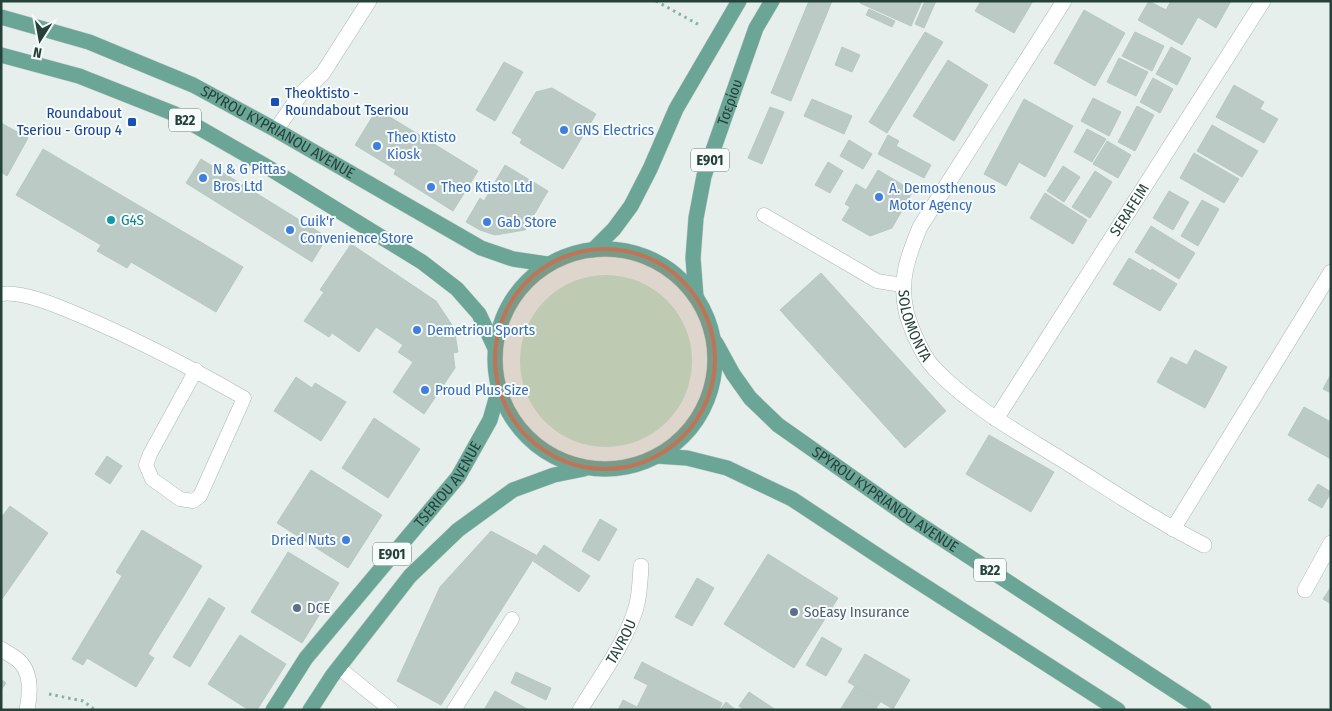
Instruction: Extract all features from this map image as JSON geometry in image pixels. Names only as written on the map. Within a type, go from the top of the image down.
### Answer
[{"type":"main road","points":[[593,250],[614,229],[631,206],[650,169],[676,109],[739,1]]},
{"type":"main road","name":"Τσερίου","points":[[696,297],[693,258],[696,218],[704,176],[756,28],[772,1]]},
{"type":"main road","name":"SPYROU KYPRIANOU AVENUE","points":[[1,17],[89,42],[192,85],[276,130],[481,248],[513,259],[547,264]]},
{"type":"main road","name":"B22","points":[[1,55],[78,76],[175,114],[264,165],[422,262],[457,289],[478,314],[495,348]]},
{"type":"main road","points":[[617,248],[653,258],[683,279],[705,309],[716,343],[715,380],[702,414],[679,443],[647,462],[611,470],[575,466],[541,450],[515,424],[498,392],[493,355],[500,319],[519,287],[547,264],[581,250],[593,250],[617,248]]},
{"type":"main road","name":"SPYROU KYPRIANOU AVENUE","points":[[716,343],[733,374],[750,398],[778,425],[914,520],[1204,710]]},
{"type":"main road","name":"TSERIOU AVENUE","points":[[273,710],[306,658],[458,477],[490,420],[498,392]]},
{"type":"main road","points":[[657,456],[687,458],[727,468],[792,499],[1118,710]]},
{"type":"main road","name":"E901","points":[[310,710],[338,668],[410,576],[458,530],[513,490],[554,475],[590,468]]},
{"type":"street","points":[[276,130],[300,95],[323,73],[369,1]]},
{"type":"street","name":"SOLOMONTA","points":[[1064,1],[920,227],[909,255],[902,285],[906,311],[915,336],[933,367],[964,395],[996,419],[1173,529],[1204,545]]},
{"type":"street","name":"SERAFEIM","points":[[996,419],[1263,1]]},
{"type":"street","points":[[1173,529],[1331,272]]},
{"type":"street","points":[[1305,590],[1331,543]]},
{"type":"street","name":"TAVROU","points":[[580,710],[626,632],[636,608],[640,591],[641,566]]},
{"type":"street","points":[[1,649],[21,663],[27,675],[30,689],[27,710]]},
{"type":"lane","points":[[764,215],[877,281],[902,285]]},
{"type":"lane","points":[[1,294],[43,300],[116,331],[196,370],[244,398],[200,496],[193,501],[180,499],[152,479],[146,465],[150,454],[196,370]]},
{"type":"lane","points":[[454,710],[512,619]]},
{"type":"lane","points":[[338,668],[391,710]]},
{"type":"path","points":[[656,1],[719,36]]},
{"type":"path","points":[[30,689],[83,701],[95,710]]},
{"type":"highlighted area","points":[[617,248],[653,258],[683,279],[705,309],[716,343],[715,380],[702,414],[679,443],[647,462],[611,470],[575,466],[541,450],[515,424],[498,392],[493,355],[501,319],[519,287],[547,264],[581,250]]},
{"type":"green space","points":[[614,275],[623,276],[647,285],[661,294],[673,306],[686,328],[691,344],[691,378],[686,394],[673,416],[661,428],[639,441],[623,446],[598,447],[589,446],[565,437],[551,428],[539,416],[526,394],[521,378],[520,353],[521,344],[530,320],[539,306],[551,294],[573,281],[589,276]]},
{"type":"building","points":[[809,1],[832,1],[791,101],[771,93]]},
{"type":"building","points":[[861,1],[922,1],[911,26],[860,3]]},
{"type":"building","points":[[925,1],[936,1],[924,28],[915,24]]},
{"type":"building","points":[[981,1],[1033,1],[1014,33],[975,11]]},
{"type":"building","points":[[1149,1],[1166,10],[1171,1],[1231,1],[1216,28],[1198,17],[1182,45],[1138,20]]},
{"type":"building","points":[[869,9],[895,21],[892,27],[866,15]]},
{"type":"building","points":[[1084,10],[1125,33],[1095,86],[1054,63]]},
{"type":"building","points":[[925,32],[943,42],[887,133],[869,122]]},
{"type":"building","points":[[1135,32],[1164,46],[1152,71],[1122,56]]},
{"type":"building","points":[[842,47],[860,55],[852,72],[835,65]]},
{"type":"building","points":[[1171,47],[1191,58],[1177,85],[1156,74]]},
{"type":"building","points":[[1119,58],[1148,72],[1136,96],[1107,82]]},
{"type":"building","points":[[948,60],[988,85],[954,141],[913,116]]},
{"type":"building","points":[[504,62],[523,72],[495,121],[476,110]]},
{"type":"building","points":[[1153,78],[1173,89],[1160,113],[1140,102]]},
{"type":"building","points":[[1234,85],[1264,102],[1260,109],[1278,119],[1264,143],[1216,117]]},
{"type":"building","points":[[552,88],[596,114],[563,169],[520,143],[522,139],[512,133],[536,92]]},
{"type":"building","points":[[1093,98],[1121,112],[1109,136],[1081,121]]},
{"type":"building","points":[[812,99],[852,116],[844,134],[804,116]]},
{"type":"building","points":[[1024,99],[1073,126],[1045,177],[1019,162],[1006,186],[984,174]]},
{"type":"building","points":[[1137,106],[1154,115],[1135,151],[1118,142]]},
{"type":"building","points":[[770,107],[784,112],[762,164],[748,158]]},
{"type":"building","points":[[377,109],[478,171],[453,211],[394,174],[396,170],[355,145]]},
{"type":"building","points":[[1,123],[28,138],[7,176],[1,172]]},
{"type":"building","points":[[1212,125],[1258,151],[1242,177],[1197,151]]},
{"type":"building","points":[[1087,129],[1106,139],[1092,162],[1074,152]]},
{"type":"building","points":[[888,135],[899,141],[896,146],[931,165],[924,178],[878,154]]},
{"type":"building","points":[[849,140],[872,154],[863,169],[840,156]]},
{"type":"building","points":[[1107,141],[1131,155],[1118,178],[1093,164]]},
{"type":"building","name":"G4S","points":[[43,149],[243,267],[216,312],[131,262],[127,268],[97,251],[101,245],[16,195]]},
{"type":"building","points":[[1194,153],[1239,179],[1224,203],[1180,178]]},
{"type":"building","points":[[201,159],[327,237],[312,262],[186,183]]},
{"type":"building","points":[[828,162],[843,171],[830,193],[815,185]]},
{"type":"building","points":[[505,165],[548,191],[525,230],[495,235],[480,230],[466,222],[480,198],[484,201]]},
{"type":"building","points":[[1063,166],[1080,177],[1064,202],[1047,191]]},
{"type":"building","name":"A. Demosthenous Motor Agency","points":[[878,170],[913,191],[892,228],[870,236],[842,220],[850,207],[845,204],[856,184],[866,190]]},
{"type":"building","points":[[1095,171],[1112,182],[1090,218],[1072,207]]},
{"type":"building","points":[[1169,191],[1189,202],[1173,230],[1153,218]]},
{"type":"building","points":[[1045,193],[1087,220],[1073,244],[1030,218]]},
{"type":"building","points":[[1202,200],[1219,209],[1198,246],[1181,236]]},
{"type":"building","points":[[1151,226],[1195,253],[1179,279],[1135,252]]},
{"type":"building","name":"Demetriou Sports","points":[[351,244],[436,301],[454,328],[458,352],[453,353],[455,368],[424,414],[393,392],[413,362],[398,352],[403,345],[376,327],[359,352],[332,333],[329,337],[304,321],[324,292],[320,290]]},
{"type":"building","points":[[1129,258],[1177,284],[1160,311],[1113,284]]},
{"type":"building","points":[[821,273],[946,411],[905,448],[780,310]]},
{"type":"building","points":[[1195,350],[1227,367],[1205,408],[1157,382],[1171,357],[1187,365]]},
{"type":"building","points":[[1331,374],[1331,393],[1323,389]]},
{"type":"building","points":[[296,377],[312,388],[315,383],[346,402],[321,441],[274,411]]},
{"type":"building","points":[[1304,407],[1331,422],[1331,459],[1288,435]]},
{"type":"building","points":[[374,418],[420,449],[388,498],[342,468]]},
{"type":"building","points":[[989,435],[1054,472],[1031,512],[966,474]]},
{"type":"building","points":[[107,456],[122,466],[110,484],[95,474]]},
{"type":"building","points":[[311,470],[382,515],[348,568],[277,523]]},
{"type":"building","points":[[1318,484],[1331,492],[1322,508],[1308,500]]},
{"type":"building","points":[[10,506],[48,533],[2,599],[1,518]]},
{"type":"building","points":[[600,519],[617,529],[599,561],[582,551]]},
{"type":"building","points":[[142,530],[202,566],[148,654],[154,658],[136,687],[87,658],[83,665],[72,659],[122,576],[116,572]]},
{"type":"building","points":[[491,531],[536,555],[441,705],[397,681],[440,587]]},
{"type":"building","points":[[544,545],[590,576],[579,592],[533,561]]},
{"type":"building","points":[[288,552],[339,583],[302,643],[251,612]]},
{"type":"building","points":[[768,554],[838,598],[794,668],[724,624]]},
{"type":"building","points":[[697,578],[714,588],[692,626],[675,617]]},
{"type":"building","points":[[1331,587],[1331,604],[1323,599]]},
{"type":"building","points":[[209,598],[225,608],[190,667],[173,657]]},
{"type":"building","points":[[240,635],[286,664],[257,710],[249,710],[208,684]]},
{"type":"building","points":[[822,637],[842,649],[826,676],[806,665]]},
{"type":"building","points":[[865,654],[910,680],[893,709],[848,682]]},
{"type":"building","points":[[642,662],[722,703],[719,710],[618,710],[623,700],[637,707],[648,685],[634,678]]},
{"type":"building","points":[[516,672],[551,688],[546,700],[511,683]]},
{"type":"building","points":[[1,679],[6,683],[1,690]]},
{"type":"building","points":[[855,686],[881,701],[875,710],[840,710]]},
{"type":"building","points":[[495,691],[529,710],[484,710]]},
{"type":"building","points":[[749,692],[776,710],[744,710],[739,706]]},
{"type":"building","points":[[726,702],[736,710],[720,710]]},
{"type":"place","name":"Theoktisto - Roundabout Tseriou","points":[[275,102]]},
{"type":"place","name":"Roundabout Tseriou - Group 4","points":[[132,122]]},
{"type":"place","name":"GNS Electrics","points":[[564,130]]},
{"type":"place","name":"Theo Ktisto Kiosk","points":[[377,146]]},
{"type":"place","name":"N & G Pittas Bros Ltd","points":[[203,178]]},
{"type":"place","name":"Theo Ktisto Ltd","points":[[431,187]]},
{"type":"place","name":"A. Demosthenous Motor Agency","points":[[879,197]]},
{"type":"place","name":"G4S","points":[[111,220]]},
{"type":"place","name":"Gab Store","points":[[487,222]]},
{"type":"place","name":"Cuik'r Convenience Store","points":[[290,230]]},
{"type":"place","name":"Demetriou Sports","points":[[417,330]]},
{"type":"place","name":"Proud Plus Size","points":[[425,390]]},
{"type":"place","name":"Dried Nuts","points":[[346,540]]},
{"type":"place","name":"DCE","points":[[297,608]]},
{"type":"place","name":"SoEasy Insurance","points":[[794,612]]}]
